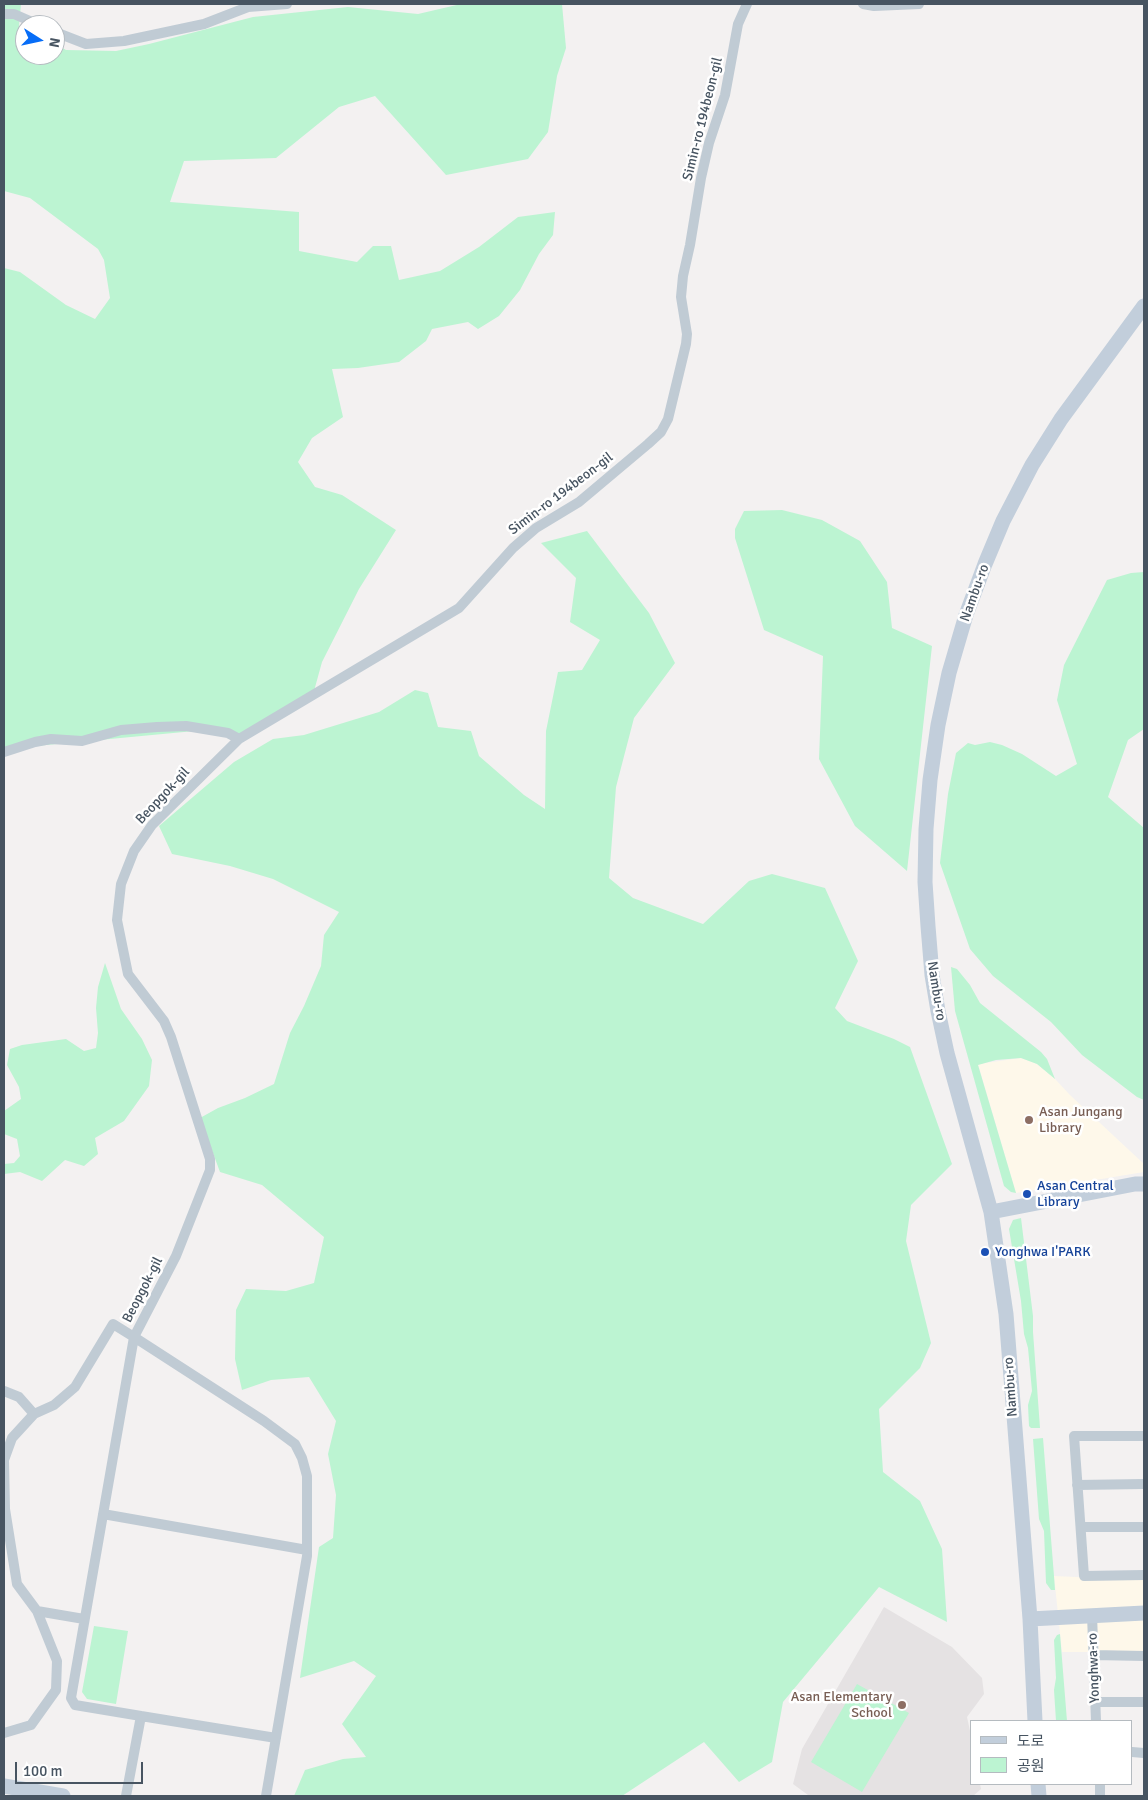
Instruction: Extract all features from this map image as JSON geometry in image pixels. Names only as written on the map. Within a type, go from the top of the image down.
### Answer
[{"type":"street","points":[[65,36],[86,44],[124,41],[204,24],[248,7],[287,4]]},
{"type":"street","name":"Simin-ro 194beon-gil","points":[[239,739],[459,608],[513,548],[536,528],[579,502],[661,432],[668,419],[686,344],[687,334],[681,297],[683,276],[701,178],[709,143],[725,95],[738,24],[747,4]]},
{"type":"street","points":[[863,4],[874,6],[919,4]]},
{"type":"street","name":"Nambu-ro","points":[[1035,1720],[1030,1619],[1006,1314],[991,1212],[947,1053],[932,975],[925,882],[926,829],[930,780],[938,725],[949,673],[966,615],[1003,521],[1032,465],[1061,419],[1144,306]]},
{"type":"street","points":[[4,752],[51,739],[82,741],[121,730],[157,727],[186,726],[228,733],[239,739]]},
{"type":"street","name":"Beopgok-gil","points":[[4,1733],[31,1725],[56,1690],[57,1661],[38,1611],[17,1584],[5,1509],[4,1460],[12,1438],[34,1414],[54,1405],[75,1387],[113,1324],[134,1337],[176,1256],[210,1170],[210,1159],[171,1037],[164,1021],[128,974],[117,920],[121,884],[134,851],[152,825],[239,739]]},
{"type":"street","points":[[991,1212],[1144,1184]]},
{"type":"street","points":[[266,1796],[276,1738],[307,1550],[307,1476],[302,1458],[295,1444],[264,1421],[134,1337],[71,1698],[75,1705],[276,1738]]},
{"type":"street","points":[[4,1391],[19,1397],[34,1414]]},
{"type":"street","points":[[1144,1436],[1074,1436],[1084,1576],[1144,1575]]},
{"type":"street","points":[[1078,1485],[1144,1484]]},
{"type":"street","points":[[103,1514],[307,1550]]},
{"type":"street","points":[[1081,1527],[1144,1527]]},
{"type":"street","points":[[38,1611],[84,1619]]},
{"type":"street","name":"Yonghwa-ro","points":[[1030,1619],[1144,1613]]},
{"type":"street","name":"Yonghwa-ro","points":[[1092,1615],[1096,1720]]},
{"type":"street","points":[[1093,1655],[1144,1656]]},
{"type":"street","points":[[1095,1702],[1144,1702]]},
{"type":"street","points":[[126,1796],[142,1716]]},
{"type":"street","points":[[4,1786],[63,1796]]},
{"type":"shaded area","points":[[1021,1058],[1037,1064],[1055,1079],[1144,1164],[1144,1172],[1016,1193],[978,1064]]},
{"type":"shaded area","points":[[1054,1576],[1144,1580],[1144,1652],[1062,1652]]},
{"type":"shaded area","name":"Asan Elementary School","points":[[884,1607],[952,1647],[982,1678],[984,1694],[967,1717],[970,1731],[970,1785],[980,1785],[981,1789],[973,1796],[808,1795],[793,1784],[802,1749]]},
{"type":"green space","points":[[4,4],[21,4],[20,15],[15,15],[15,65],[65,65],[65,49],[116,51],[253,17],[348,7],[418,14],[461,4],[562,4],[566,48],[557,76],[548,132],[528,159],[446,175],[375,96],[339,107],[276,158],[184,161],[170,202],[299,212],[299,251],[357,262],[373,246],[391,246],[399,280],[440,271],[479,247],[518,217],[555,212],[553,235],[539,254],[520,290],[499,316],[478,329],[468,322],[432,329],[426,341],[399,362],[358,368],[332,369],[343,417],[312,438],[298,462],[315,487],[342,495],[396,530],[359,589],[322,662],[314,691],[245,737],[205,730],[4,749],[4,268],[20,272],[66,305],[95,319],[110,298],[104,260],[98,249],[30,198],[4,191]]},
{"type":"green space","points":[[782,510],[822,520],[860,541],[887,582],[892,628],[932,646],[907,871],[855,826],[819,759],[823,656],[764,630],[735,538],[735,529],[744,511]]},
{"type":"green space","points":[[587,531],[649,613],[675,663],[634,718],[616,787],[609,878],[633,898],[703,924],[749,881],[772,874],[825,888],[858,961],[835,1008],[847,1021],[910,1047],[952,1164],[911,1205],[906,1241],[931,1343],[920,1368],[879,1409],[883,1472],[920,1501],[942,1549],[947,1622],[879,1587],[783,1702],[772,1762],[739,1782],[704,1742],[622,1796],[294,1796],[305,1770],[343,1759],[366,1757],[342,1724],[376,1676],[354,1661],[300,1678],[319,1547],[333,1538],[336,1495],[328,1454],[336,1421],[309,1377],[271,1380],[242,1390],[235,1359],[236,1310],[246,1289],[286,1291],[314,1283],[324,1237],[262,1185],[220,1172],[200,1118],[218,1108],[274,1084],[290,1033],[321,966],[324,935],[339,912],[273,879],[230,866],[172,854],[159,826],[234,762],[273,739],[304,735],[379,712],[415,690],[428,693],[438,727],[471,731],[479,756],[524,795],[545,809],[546,731],[558,672],[582,670],[600,640],[570,622],[576,578],[541,543]]},
{"type":"green space","points":[[1144,572],[1144,729],[1128,740],[1108,797],[1144,828],[1144,1100],[1137,1097],[1082,1055],[1051,1022],[993,976],[970,949],[940,863],[948,794],[956,753],[968,743],[975,745],[990,742],[1002,745],[1022,754],[1056,776],[1077,764],[1057,700],[1064,665],[1107,580],[1131,573]]},
{"type":"green space","points":[[105,963],[121,1009],[142,1039],[152,1060],[149,1086],[124,1121],[95,1138],[98,1154],[84,1166],[65,1160],[42,1181],[20,1172],[4,1174],[4,1164],[14,1163],[20,1156],[17,1139],[4,1134],[4,1111],[21,1099],[19,1087],[7,1065],[10,1049],[22,1045],[66,1039],[84,1051],[96,1048],[98,1033],[96,1008],[98,987]]},
{"type":"green space","points":[[951,967],[957,969],[970,985],[980,1003],[1041,1052],[1047,1059],[1055,1079],[1037,1064],[1021,1058],[996,1060],[978,1065],[1016,1193],[1011,1192],[1004,1186],[955,1011]]},
{"type":"green space","points":[[1021,1218],[1033,1316],[1040,1428],[1031,1428],[1029,1426],[1028,1405],[1032,1391],[1028,1348],[1024,1334],[1021,1301],[1009,1229],[1013,1220]]},
{"type":"green space","points":[[1043,1438],[1055,1590],[1051,1590],[1046,1583],[1044,1531],[1039,1519],[1033,1439]]},
{"type":"green space","points":[[94,1626],[128,1631],[116,1704],[87,1699],[82,1692]]},
{"type":"green space","points":[[1060,1634],[1067,1720],[1056,1720],[1054,1640]]},
{"type":"green space","points":[[857,1684],[909,1713],[862,1792],[811,1762]]},
{"type":"place","name":"Asan Jungang Library","points":[[1029,1120]]},
{"type":"place","name":"Asan Central Library","points":[[1027,1194]]},
{"type":"place","name":"Yonghwa I'PARK","points":[[985,1252]]},
{"type":"place","name":"Asan Elementary School","points":[[902,1705]]}]
